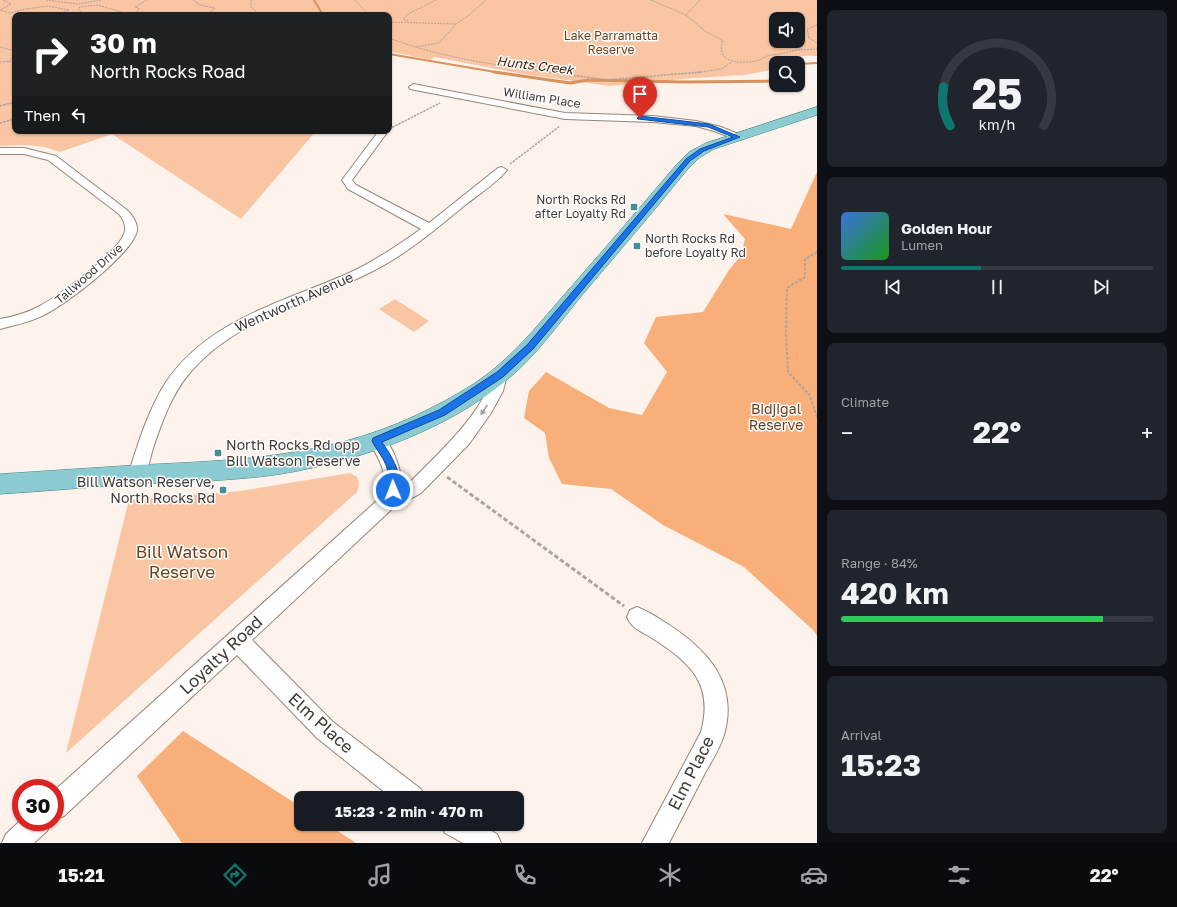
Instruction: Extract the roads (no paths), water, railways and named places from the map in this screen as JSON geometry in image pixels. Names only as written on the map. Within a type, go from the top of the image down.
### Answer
[{"type":"main road","points":[[0,484],[137,475],[212,472],[265,467],[312,459],[377,441],[442,412],[500,375],[530,347],[688,160],[702,150],[817,111]]},
{"type":"street","name":"William Place","points":[[414,87],[572,117],[640,118],[701,124],[719,128],[738,137]]},
{"type":"street","points":[[383,134],[347,180],[352,187],[429,228]]},
{"type":"street","name":"Tallwood Drive","points":[[0,151],[34,153],[58,161],[123,212],[128,219],[131,230],[130,236],[115,254],[58,302],[22,319],[0,324]]},
{"type":"street","name":"Wentworth Avenue","points":[[137,475],[162,403],[179,377],[199,353],[236,326],[378,263],[429,228],[502,170]]},
{"type":"street","name":"Loyalty Road","points":[[64,799],[387,503],[415,488],[463,440],[485,409],[495,391],[500,375]]},
{"type":"street","name":"Loyalty Road","points":[[377,441],[391,464],[394,477],[393,490],[387,503]]},
{"type":"street","name":"Elm Place","points":[[637,617],[690,652],[701,664],[710,680],[716,699],[716,718],[712,736],[655,843]]},
{"type":"street","name":"Elm Place","points":[[237,640],[325,730],[403,791]]},
{"type":"street","points":[[15,843],[28,831]]},
{"type":"street","points":[[467,831],[488,843]]},
{"type":"waterway","name":"Hunts Creek","points":[[314,0],[321,12]]},
{"type":"waterway","name":"Hunts Creek","points":[[392,55],[501,73]]},
{"type":"waterway","name":"Hunts Creek","points":[[805,64],[817,63]]},
{"type":"waterway","name":"Hunts Creek","points":[[494,72],[570,83],[588,80],[684,82],[769,81]]},
{"type":"place","name":"North Rocks Rd after Loyalty Rd","points":[[634,207]]},
{"type":"place","name":"North Rocks Rd before Loyalty Rd","points":[[637,246]]},
{"type":"place","name":"North Rocks Rd opp Bill Watson Reserve","points":[[218,453]]},
{"type":"place","name":"Bill Watson Reserve, North Rocks Rd","points":[[223,490]]},
{"type":"park label","name":"Lake Parramatta Reserve","points":[[611,43]]},
{"type":"park label","name":"Bidjigal Reserve","points":[[776,418]]},
{"type":"park label","name":"Bill Watson Reserve","points":[[182,562]]}]
